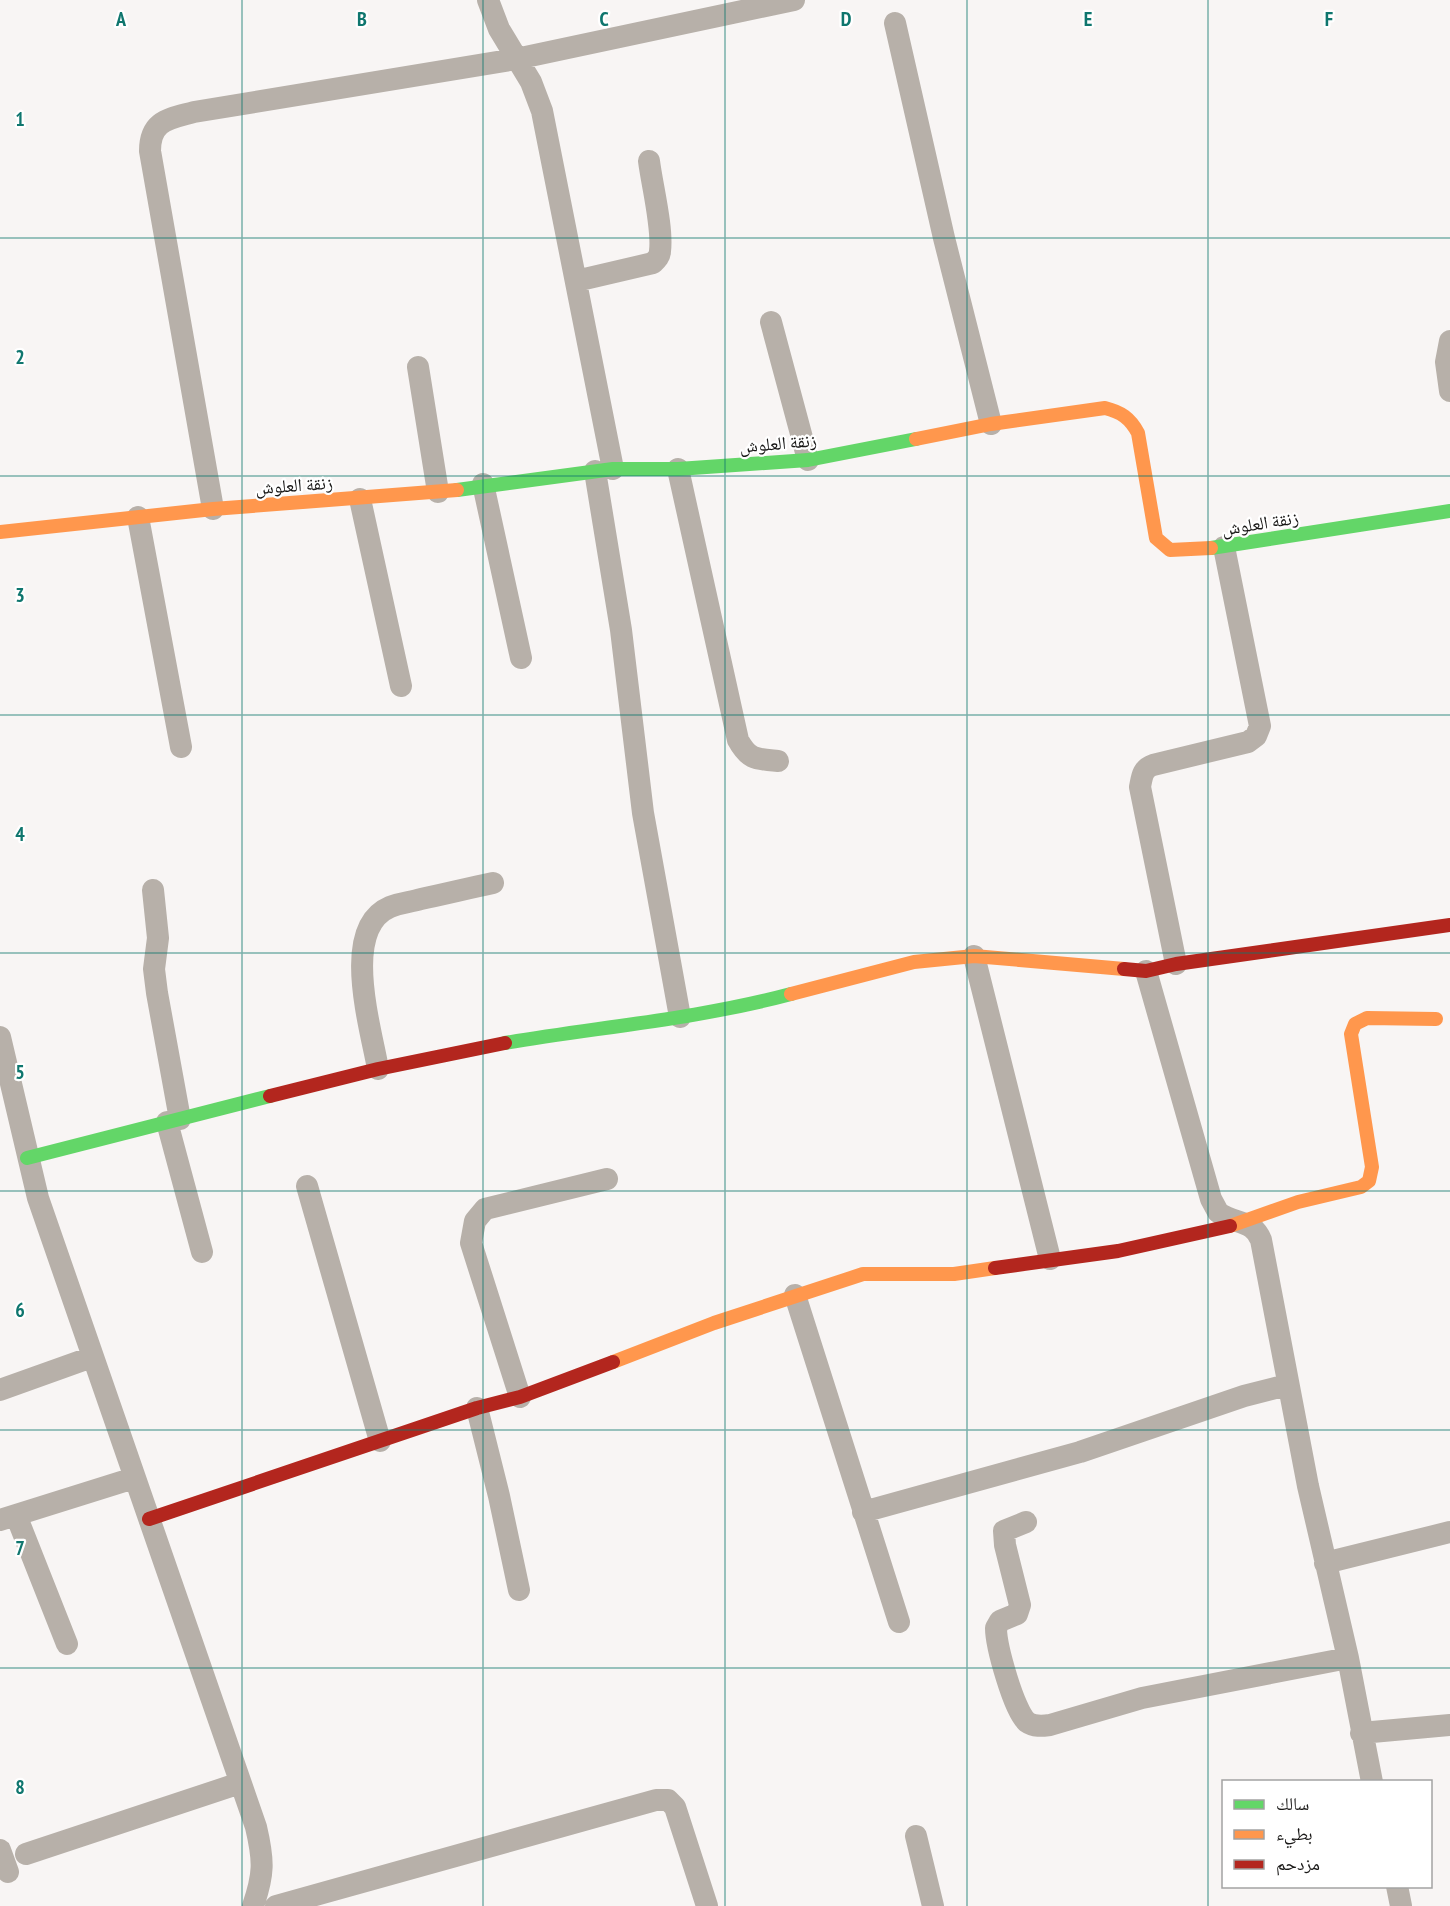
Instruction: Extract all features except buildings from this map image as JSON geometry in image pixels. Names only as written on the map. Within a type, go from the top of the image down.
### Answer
[{"type":"street","points":[[488,0],[499,29],[531,82],[542,111],[576,281],[604,470],[643,813],[680,1017]]},
{"type":"street","points":[[213,509],[150,151],[150,137],[156,127],[168,119],[194,112],[516,59],[794,0]]},
{"type":"street","points":[[895,22],[944,238],[991,424]]},
{"type":"street","points":[[576,281],[653,263],[657,259],[661,252],[649,160]]},
{"type":"street","points":[[771,322],[808,460]]},
{"type":"street","points":[[1450,341],[1446,362],[1450,391]]},
{"type":"street","points":[[418,367],[438,492]]},
{"type":"street","name":"زنقة العلوش","points":[[0,532],[213,509],[438,492],[483,484],[604,470],[678,469],[808,460],[991,424],[1105,408],[1122,412],[1131,419],[1138,433],[1156,538],[1170,550],[1177,552],[1224,547],[1450,511]]},
{"type":"street","points":[[678,469],[738,740],[746,754],[756,759],[778,760]]},
{"type":"street","points":[[483,484],[521,658]]},
{"type":"street","points":[[360,499],[401,686]]},
{"type":"street","points":[[138,517],[181,747]]},
{"type":"street","points":[[1176,964],[1140,787],[1142,775],[1146,767],[1248,742],[1256,736],[1260,726],[1224,547]]},
{"type":"street","points":[[378,1069],[362,966],[362,940],[366,929],[374,918],[389,907],[493,883]]},
{"type":"street","points":[[153,890],[158,938],[154,969],[173,1120],[202,1252]]},
{"type":"street","points":[[27,1158],[378,1069],[486,1046],[745,1006],[914,962],[974,956],[1146,971],[1176,964],[1450,925]]},
{"type":"street","points":[[974,956],[1050,1259]]},
{"type":"street","points":[[1146,971],[1211,1199],[1223,1216],[1244,1222],[1257,1230],[1261,1240],[1287,1385],[1348,1658],[1372,1780]]},
{"type":"street","points":[[149,1519],[477,1408],[520,1397],[714,1323],[863,1274],[938,1275],[1118,1251],[1244,1222],[1298,1202],[1361,1186],[1369,1181],[1372,1167],[1351,1034],[1355,1024],[1367,1018],[1436,1019]]},
{"type":"street","points":[[0,1037],[27,1158],[92,1357],[240,1783],[264,1859],[262,1879],[253,1906]]},
{"type":"street","points":[[520,1397],[471,1243],[475,1221],[484,1209],[607,1179]]},
{"type":"street","points":[[307,1186],[380,1441]]},
{"type":"street","points":[[795,1295],[899,1622]]},
{"type":"street","points":[[0,1390],[92,1357]]},
{"type":"street","points":[[864,1512],[1080,1452],[1244,1396],[1287,1385]]},
{"type":"street","points":[[477,1408],[519,1590]]},
{"type":"street","points":[[67,1644],[8,1517],[134,1478]]},
{"type":"street","points":[[1026,1522],[1004,1531],[1005,1545],[1020,1605],[1017,1614],[1000,1621],[996,1628],[1019,1713],[1028,1723],[1039,1727],[1050,1725],[1142,1698],[1348,1658]]},
{"type":"street","points":[[1325,1563],[1450,1532]]},
{"type":"street","points":[[1361,1733],[1450,1725]]},
{"type":"street","points":[[26,1854],[240,1783]]},
{"type":"street","points":[[276,1906],[656,1800],[668,1800],[675,1807],[707,1906]]},
{"type":"street","points":[[916,1836],[933,1906]]},
{"type":"street","points":[[0,1850],[8,1872]]},
{"type":"street","points":[[1397,1888],[1401,1906]]},
{"type":"traffic: fast","points":[[457,490],[613,469],[678,469],[808,460],[916,439]]},
{"type":"traffic: fast","points":[[1211,548],[1450,511]]},
{"type":"traffic: fast","points":[[505,1043],[720,1010],[791,994]]},
{"type":"traffic: fast","points":[[27,1158],[270,1096]]},
{"type":"traffic: slow","points":[[916,439],[991,424],[1105,408],[1116,411],[1132,423],[1138,433],[1156,538],[1170,550],[1211,548]]},
{"type":"traffic: slow","points":[[0,532],[213,509],[457,490]]},
{"type":"traffic: slow","points":[[791,994],[914,962],[974,956],[1124,969]]},
{"type":"traffic: slow","points":[[1230,1226],[1298,1202],[1361,1187],[1369,1181],[1372,1167],[1351,1034],[1355,1024],[1367,1018],[1436,1019]]},
{"type":"traffic: slow","points":[[613,1362],[714,1323],[863,1274],[954,1274],[995,1268]]},
{"type":"traffic: jam","points":[[1124,969],[1146,971],[1176,964],[1450,925]]},
{"type":"traffic: jam","points":[[270,1096],[378,1069],[505,1043]]},
{"type":"traffic: jam","points":[[995,1268],[1118,1251],[1230,1226]]},
{"type":"traffic: jam","points":[[149,1519],[477,1408],[520,1397],[613,1362]]}]
